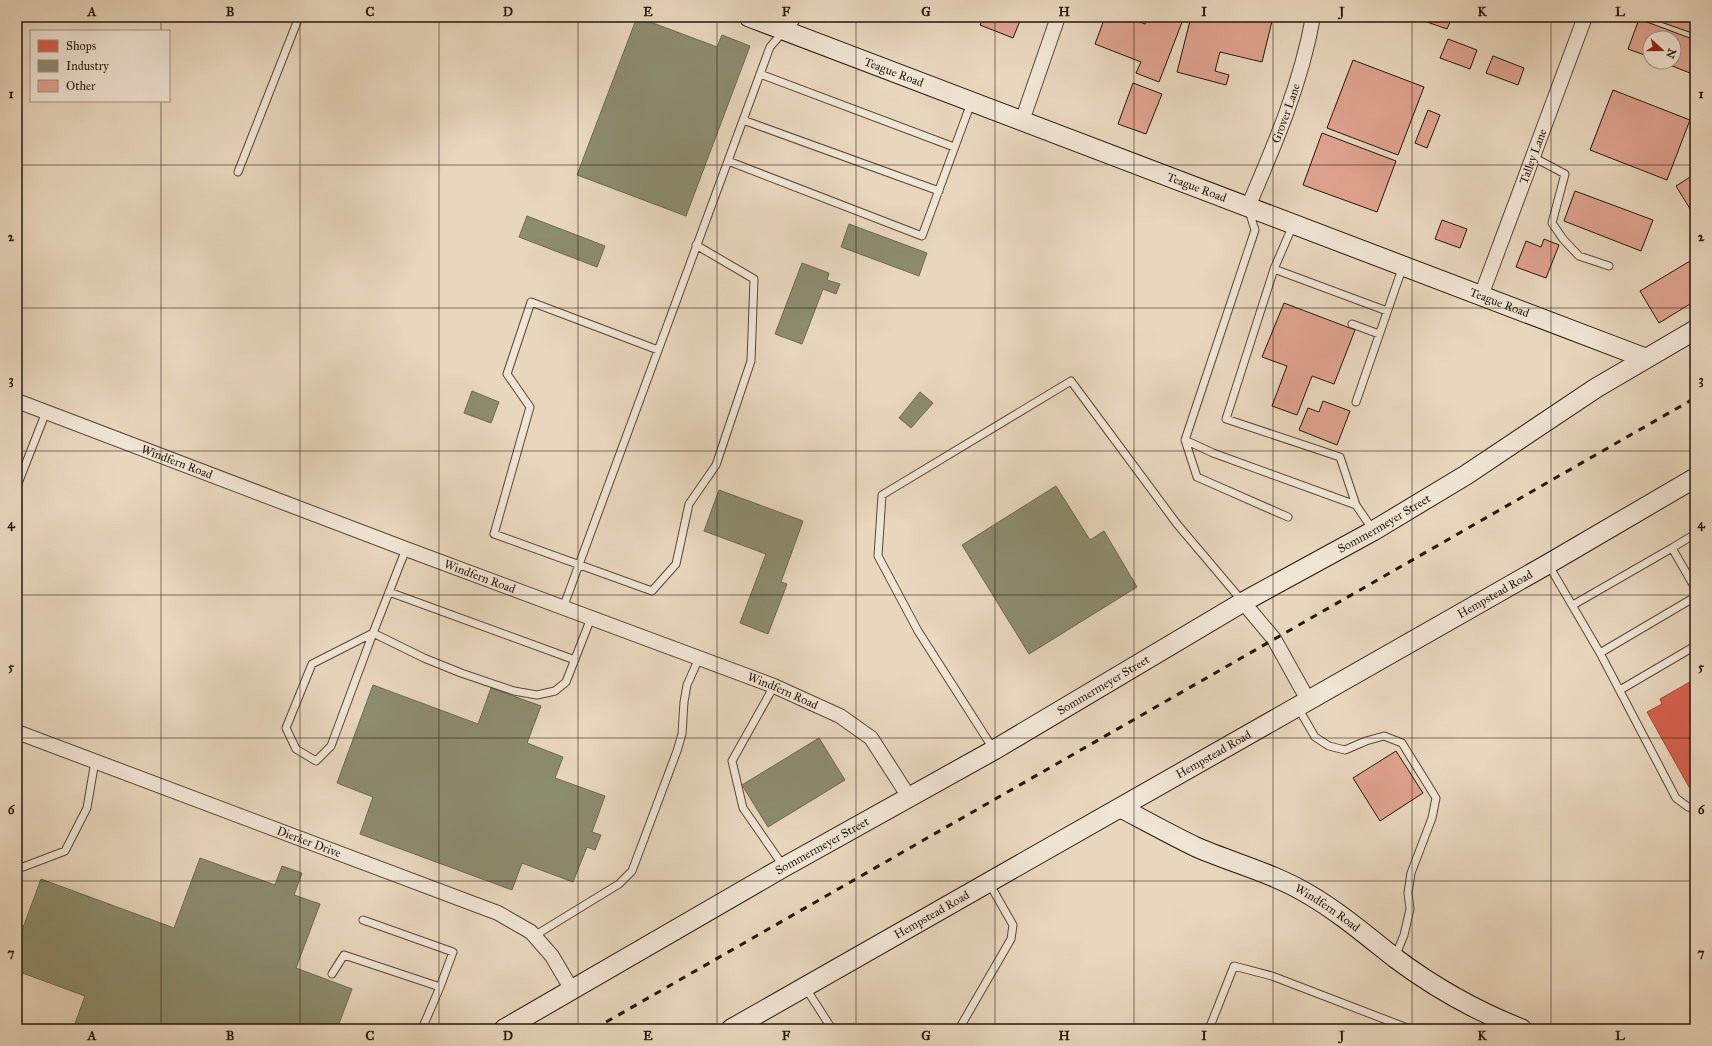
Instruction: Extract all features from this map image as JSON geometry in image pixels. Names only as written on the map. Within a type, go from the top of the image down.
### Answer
[{"type":"street","name":"Teague Road","points":[[749,17],[789,24],[971,102],[1645,358]]},
{"type":"street","points":[[1022,121],[1058,17]]},
{"type":"street","name":"Grover Lane","points":[[1248,206],[1281,131],[1297,82],[1313,17]]},
{"type":"street","name":"Talley Lane","points":[[1481,296],[1585,17]]},
{"type":"street","name":"Sommermeyer Street","points":[[504,1029],[784,866],[994,750],[1243,602],[1373,530],[1466,475],[1596,388],[1695,330]]},
{"type":"street","name":"Windfern Road","points":[[17,402],[774,686],[840,716],[872,738],[909,798]]},
{"type":"street","name":"Hempstead Road","points":[[731,1029],[1548,564],[1695,478]]},
{"type":"street","points":[[1243,602],[1274,639],[1303,703]]},
{"type":"street","name":"Dierker Drive","points":[[17,732],[498,913],[531,932],[552,956],[572,990]]},
{"type":"street","name":"Windfern Road","points":[[1121,808],[1197,847],[1280,879],[1308,894],[1341,916],[1394,957],[1452,997],[1495,1019],[1518,1028]]},
{"type":"lane","points":[[238,172],[299,17]]},
{"type":"lane","points":[[563,608],[770,47],[789,24]]},
{"type":"lane","points":[[760,74],[954,147]]},
{"type":"lane","points":[[728,161],[922,236],[971,102]]},
{"type":"lane","points":[[743,120],[939,190]]},
{"type":"lane","points":[[1533,157],[1565,174],[1552,223],[1563,239],[1580,256],[1609,266]]},
{"type":"lane","points":[[1248,206],[1255,230],[1185,440],[1197,477],[1288,518]]},
{"type":"lane","points":[[1293,224],[1274,269],[1226,419],[1340,457],[1356,505],[1373,530]]},
{"type":"lane","points":[[658,350],[532,302],[507,374],[530,407],[494,534],[652,591],[676,564],[689,504],[716,465],[751,361],[754,279],[696,245]]},
{"type":"lane","points":[[1356,402],[1403,266]]},
{"type":"lane","points":[[1274,269],[1387,311]]},
{"type":"lane","points":[[1352,324],[1379,334]]},
{"type":"lane","points":[[994,750],[918,631],[878,556],[882,495],[1064,385],[1071,381],[1177,524],[1243,602]]},
{"type":"lane","points":[[17,486],[46,412]]},
{"type":"lane","points":[[1185,440],[1213,453],[1356,505]]},
{"type":"lane","points":[[1573,605],[1695,534]]},
{"type":"lane","points":[[1672,548],[1695,588]]},
{"type":"lane","points":[[372,633],[312,664],[286,728],[296,749],[316,761],[331,746],[372,633],[406,549]]},
{"type":"lane","points":[[1548,564],[1600,653],[1676,798],[1688,807],[1695,808]]},
{"type":"lane","points":[[389,592],[575,660]]},
{"type":"lane","points":[[1600,653],[1695,597]]},
{"type":"lane","points":[[372,633],[424,658],[461,673],[514,691],[537,695],[555,691],[566,682],[591,618]]},
{"type":"lane","points":[[1620,690],[1695,646]]},
{"type":"lane","points":[[534,936],[619,884],[632,871],[677,751],[682,734],[684,702],[687,685],[699,658]]},
{"type":"lane","points":[[774,686],[732,761],[743,808],[784,866]]},
{"type":"lane","points":[[1303,703],[1315,736],[1329,746],[1345,750],[1366,741],[1384,736],[1402,742],[1436,798],[1432,818],[1411,873],[1408,893],[1410,909],[1404,935],[1394,957]]},
{"type":"lane","points":[[23,867],[65,851],[87,808],[95,761]]},
{"type":"lane","points":[[959,1029],[1011,939],[1013,924],[989,883]]},
{"type":"lane","points":[[363,920],[453,952],[422,1029]]},
{"type":"lane","points":[[332,974],[344,954],[440,987]]},
{"type":"lane","points":[[1209,1029],[1234,966],[1272,976],[1410,1029]]},
{"type":"lane","points":[[805,987],[832,1029]]},
{"type":"building: Shops","points":[[1695,679],[1695,787],[1693,784],[1689,787],[1647,712],[1662,704],[1660,699]]},
{"type":"building: Industry","points":[[637,17],[717,47],[722,35],[750,46],[686,216],[577,175]]},
{"type":"building: Industry","points":[[527,216],[605,246],[597,267],[519,237]]},
{"type":"building: Industry","points":[[849,224],[927,253],[919,276],[841,247]]},
{"type":"building: Industry","points":[[802,263],[829,273],[827,280],[840,284],[836,294],[823,289],[802,344],[775,334]]},
{"type":"building: Industry","points":[[472,391],[499,402],[491,423],[464,413]]},
{"type":"building: Industry","points":[[920,392],[933,403],[911,428],[899,418]]},
{"type":"building: Industry","points":[[1056,486],[1090,540],[1104,531],[1137,587],[1029,654],[962,545]]},
{"type":"building: Industry","points":[[719,490],[803,521],[781,582],[787,584],[768,634],[740,623],[766,554],[704,531]]},
{"type":"building: Industry","points":[[373,685],[478,724],[491,688],[541,706],[527,743],[563,757],[555,778],[605,796],[592,832],[601,835],[595,850],[587,847],[573,882],[522,863],[512,890],[360,834],[373,797],[337,783]]},
{"type":"building: Industry","points":[[819,738],[845,780],[768,827],[742,785]]},
{"type":"building: Industry","points":[[200,858],[275,885],[282,866],[302,873],[294,895],[320,904],[296,968],[352,989],[337,1029],[73,1029],[85,996],[17,971],[17,944],[41,879],[174,928]]},
{"type":"building: Other","points":[[984,17],[1010,17],[1020,21],[1013,38],[980,25]]},
{"type":"building: Other","points":[[1105,17],[1127,17],[1145,24],[1148,17],[1184,17],[1159,82],[1136,73],[1141,62],[1095,44]]},
{"type":"building: Other","points":[[1191,17],[1273,17],[1262,62],[1220,52],[1215,71],[1229,75],[1226,85],[1177,72]]},
{"type":"building: Other","points":[[1428,17],[1452,17],[1447,29],[1427,22]]},
{"type":"building: Other","points":[[1659,17],[1695,17],[1695,34],[1658,21]]},
{"type":"building: Other","points":[[1639,19],[1668,30],[1642,30],[1642,54],[1628,49]]},
{"type":"building: Other","points":[[1682,35],[1695,40],[1695,75],[1682,70]]},
{"type":"building: Other","points":[[1448,39],[1477,50],[1470,69],[1440,58]]},
{"type":"building: Other","points":[[1493,56],[1524,68],[1518,85],[1486,73]]},
{"type":"building: Other","points":[[1353,60],[1424,87],[1398,155],[1327,128]]},
{"type":"building: Other","points":[[1133,83],[1162,94],[1146,134],[1118,124]]},
{"type":"building: Other","points":[[1613,90],[1690,120],[1667,180],[1590,150]]},
{"type":"building: Other","points":[[1428,110],[1440,115],[1427,148],[1415,143]]},
{"type":"building: Other","points":[[1322,133],[1396,161],[1377,212],[1303,185]]},
{"type":"building: Other","points":[[1695,174],[1695,217],[1676,186]]},
{"type":"building: Other","points":[[1575,191],[1653,220],[1641,251],[1564,221]]},
{"type":"building: Other","points":[[1442,220],[1467,229],[1460,248],[1435,239]]},
{"type":"building: Other","points":[[1544,239],[1559,245],[1546,278],[1516,267],[1526,241],[1541,247]]},
{"type":"building: Other","points":[[1695,258],[1695,301],[1659,323],[1640,291]]},
{"type":"building: Other","points":[[1284,303],[1355,330],[1334,384],[1312,376],[1297,415],[1272,406],[1287,366],[1262,357]]},
{"type":"building: Other","points":[[1323,401],[1350,411],[1337,445],[1299,430],[1308,408],[1319,412]]},
{"type":"building: Other","points":[[1396,751],[1423,793],[1380,821],[1353,778]]},
{"type":"railway","points":[[594,1029],[1695,398]]}]
